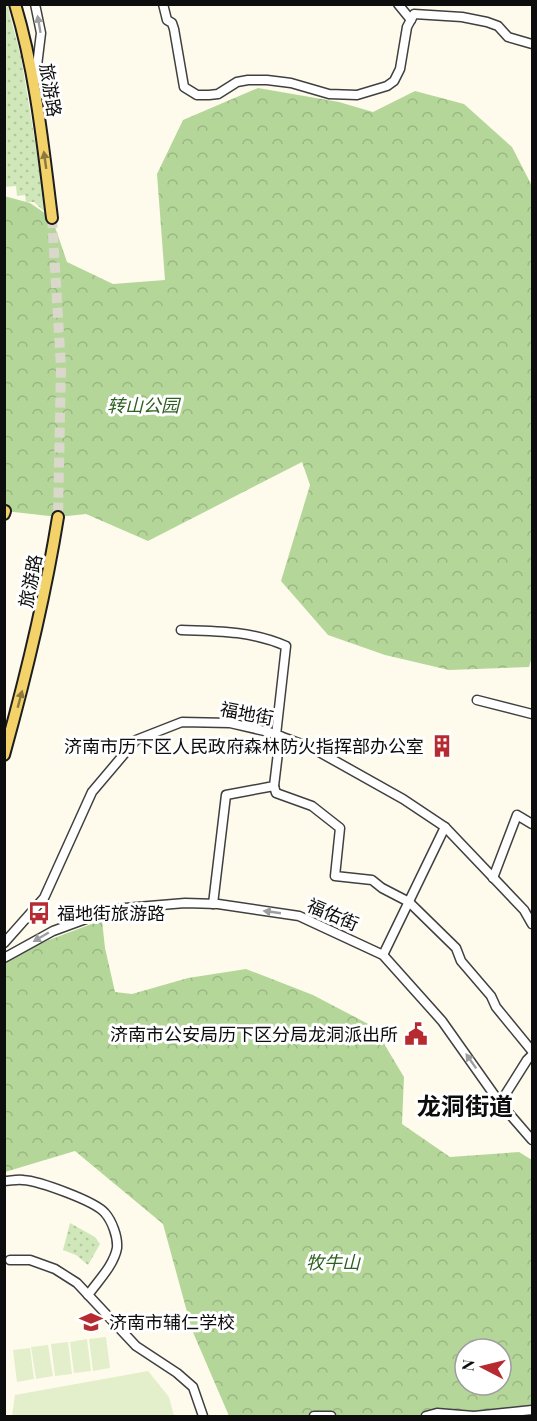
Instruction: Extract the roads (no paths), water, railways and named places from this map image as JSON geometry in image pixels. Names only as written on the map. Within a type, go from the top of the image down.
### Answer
[{"type":"main road","name":"旅游路","points":[[15,4],[27,42],[35,85],[52,218]]},
{"type":"main road","name":"旅游路","points":[[4,755],[29,663],[58,517]]},
{"type":"street","points":[[35,4],[41,33],[35,85]]},
{"type":"street","points":[[163,4],[167,20],[172,23],[174,29],[184,87],[197,95],[218,94],[227,87],[248,80],[291,82],[330,93],[357,95],[387,86],[394,81],[400,69],[407,27],[414,14],[462,17],[498,26],[508,37],[532,44]]},
{"type":"street","points":[[398,4],[411,20]]},
{"type":"street","points":[[181,630],[230,631],[254,635],[286,646],[274,786],[276,793],[312,806],[340,828],[335,876],[372,880],[409,902],[456,948],[461,961],[491,996],[496,1007],[532,1053],[500,1103]]},
{"type":"street","points":[[477,700],[532,714]]},
{"type":"street","name":"福地街","points":[[4,943],[44,898],[92,792],[136,740],[182,722],[230,723],[278,736],[312,748],[403,799],[445,827],[524,910],[532,924]]},
{"type":"street","points":[[213,904],[226,795],[274,786]]},
{"type":"street","points":[[493,878],[517,815],[532,824]]},
{"type":"street","points":[[383,955],[445,827]]},
{"type":"street","name":"福佑街","points":[[4,958],[53,931],[113,909],[185,903],[213,904],[299,916],[383,955],[442,1021],[500,1103],[532,1140]]},
{"type":"street","points":[[4,1181],[22,1179],[49,1186],[76,1196],[104,1212],[116,1233],[117,1247],[112,1263],[88,1295]]},
{"type":"street","points":[[9,1260],[30,1260],[55,1269],[77,1283],[136,1346],[177,1373],[193,1387],[204,1416]]},
{"type":"street","points":[[426,1416],[437,1413],[474,1416],[532,1410]]},
{"type":"street","points":[[314,1416],[331,1416]]},
{"type":"tunnel","points":[[52,218],[61,367],[58,517]]},
{"type":"place","name":"济南市历下区人民政府森林防火指挥部办公室","points":[[442,746]]},
{"type":"place","name":"福地街旅游路","points":[[39,913]]},
{"type":"place","name":"济南市公安局历下区分局龙洞派出所","points":[[416,1034]]},
{"type":"place","name":"济南市辅仁学校","points":[[91,1322]]},
{"type":"district","name":"龙洞街道","points":[[465,1105]]},
{"type":"park label","name":"转山公园","points":[[143,405]]},
{"type":"park label","name":"牧牛山","points":[[333,1262]]}]
